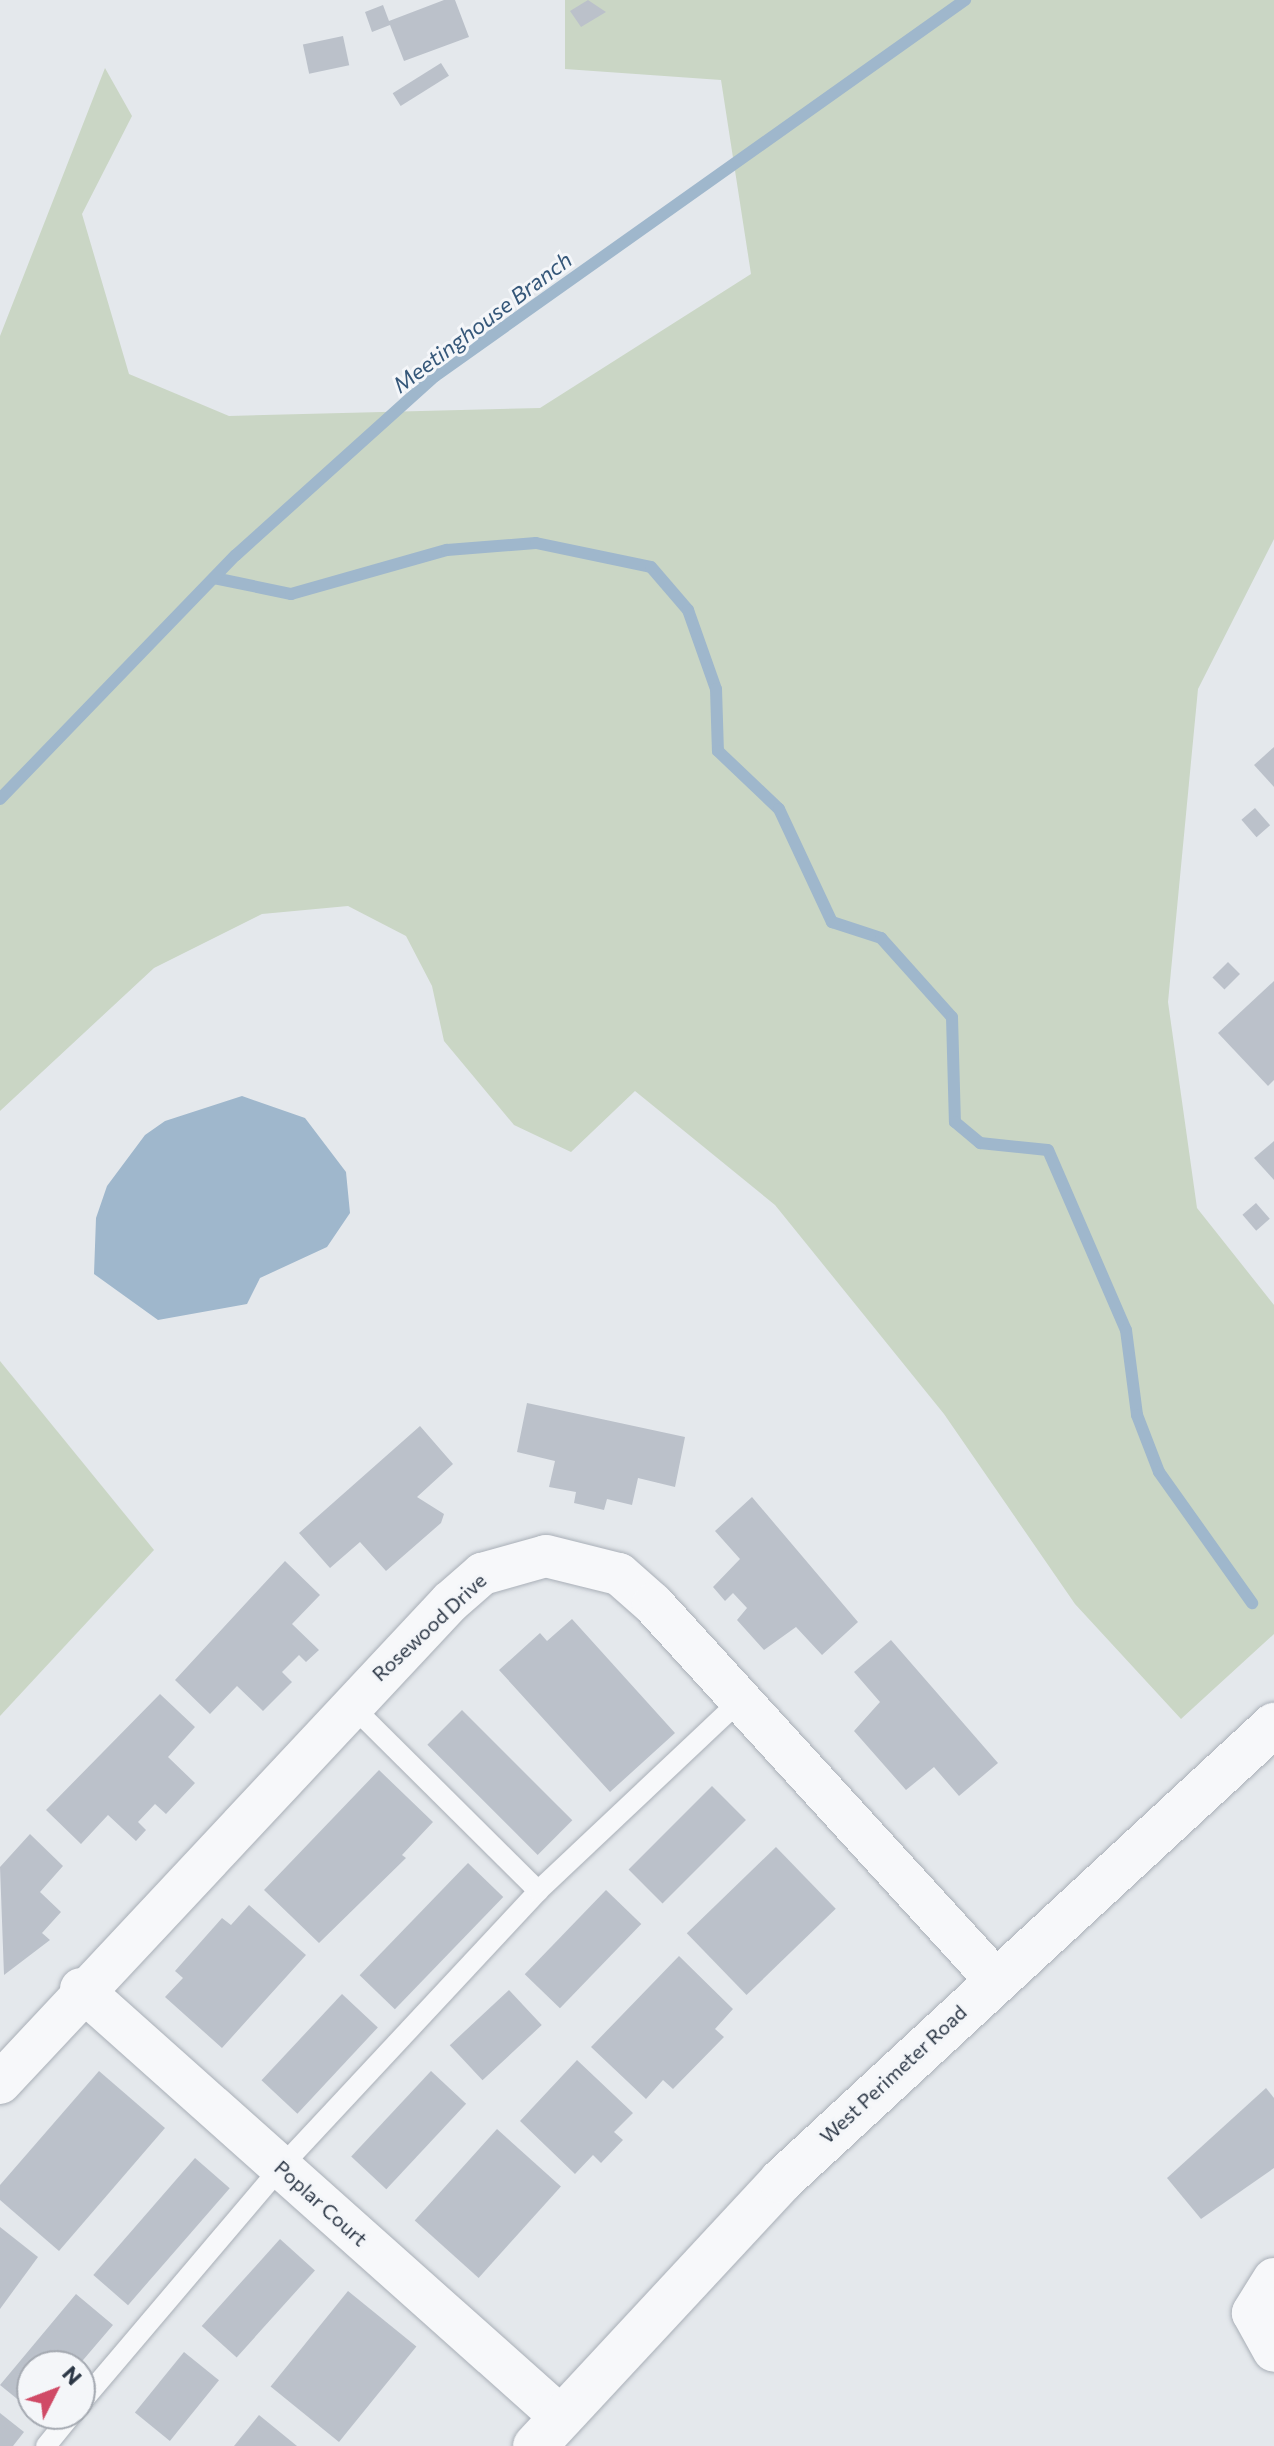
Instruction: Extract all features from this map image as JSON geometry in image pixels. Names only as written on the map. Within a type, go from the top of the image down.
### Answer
[{"type":"street","name":"Rosewood Drive","points":[[0,2083],[81,1989],[349,1703],[482,1574],[546,1556],[619,1574],[741,1700],[995,1979]]},
{"type":"street","name":"West Perimeter Road","points":[[548,2431],[781,2181],[995,1979],[1274,1725]]},
{"type":"street","name":"Poplar Court","points":[[81,1989],[281,2167],[548,2431]]},
{"type":"street","points":[[1274,2279],[1253,2313],[1274,2351]]},
{"type":"lane","points":[[96,2385],[281,2167],[538,1891],[741,1700]]},
{"type":"lane","points":[[349,1703],[538,1891]]},
{"type":"lane","points":[[46,2446],[59,2430]]},
{"type":"green space","points":[[565,0],[1274,0],[1274,539],[1198,689],[1168,1002],[1197,1208],[1274,1305],[1274,1634],[1181,1719],[1075,1604],[944,1414],[775,1205],[635,1091],[571,1152],[514,1125],[444,1041],[432,986],[406,936],[348,906],[262,914],[154,968],[0,1111],[0,336],[105,68],[132,116],[82,214],[129,374],[229,416],[540,408],[751,274],[721,80],[565,69]]},
{"type":"green space","points":[[0,1361],[154,1550],[0,1716]]},
{"type":"water","points":[[242,1096],[305,1118],[346,1172],[350,1213],[327,1247],[260,1278],[247,1304],[158,1320],[94,1274],[96,1218],[107,1186],[145,1135],[165,1121]]},
{"type":"building","points":[[444,0],[455,0],[469,37],[404,61],[390,25],[372,32],[365,12],[383,5],[389,21]]},
{"type":"building","points":[[588,0],[606,12],[581,27],[570,11]]},
{"type":"building","points":[[343,36],[349,65],[309,74],[303,45]]},
{"type":"building","points":[[441,63],[449,76],[401,106],[393,93]]},
{"type":"building","points":[[1274,747],[1274,787],[1254,765]]},
{"type":"building","points":[[1255,808],[1270,825],[1257,837],[1241,820]]},
{"type":"building","points":[[1228,962],[1240,974],[1224,990],[1212,978]]},
{"type":"building","points":[[1274,981],[1274,1080],[1268,1086],[1218,1033]]},
{"type":"building","points":[[1274,1141],[1274,1180],[1254,1158]]},
{"type":"building","points":[[1256,1203],[1270,1219],[1256,1231],[1242,1215]]},
{"type":"building","points":[[527,1403],[685,1437],[675,1487],[638,1478],[632,1505],[607,1499],[604,1510],[574,1503],[576,1492],[549,1487],[555,1461],[517,1452]]},
{"type":"building","points":[[420,1426],[453,1464],[417,1497],[444,1514],[441,1523],[386,1571],[360,1542],[330,1568],[299,1533]]},
{"type":"building","points":[[752,1497],[858,1622],[822,1655],[796,1627],[764,1650],[737,1620],[747,1608],[733,1593],[725,1601],[713,1587],[740,1559],[715,1531]]},
{"type":"building","points":[[285,1561],[320,1595],[292,1624],[319,1650],[306,1662],[299,1655],[282,1672],[292,1682],[263,1711],[237,1686],[210,1714],[175,1680]]},
{"type":"building","points":[[572,1619],[675,1733],[610,1792],[499,1670],[540,1633],[547,1641]]},
{"type":"building","points":[[891,1640],[998,1763],[959,1796],[934,1767],[906,1790],[854,1731],[880,1702],[854,1672]]},
{"type":"building","points":[[160,1694],[195,1727],[168,1757],[195,1783],[166,1814],[155,1804],[138,1822],[146,1830],[136,1841],[108,1815],[81,1844],[46,1810]]},
{"type":"building","points":[[462,1710],[572,1820],[538,1855],[427,1745]]},
{"type":"building","points":[[379,1770],[433,1822],[402,1855],[406,1858],[319,1943],[264,1890]]},
{"type":"building","points":[[712,1786],[746,1820],[663,1903],[629,1869]]},
{"type":"building","points":[[30,1834],[63,1866],[40,1892],[61,1912],[42,1933],[50,1940],[4,1975],[0,1867]]},
{"type":"building","points":[[776,1847],[836,1909],[747,1995],[687,1933]]},
{"type":"building","points":[[468,1863],[503,1897],[395,2009],[360,1975]]},
{"type":"building","points":[[606,1890],[641,1924],[560,2008],[525,1974]]},
{"type":"building","points":[[249,1905],[306,1955],[222,2048],[165,1997],[183,1978],[175,1971],[222,1918],[231,1925]]},
{"type":"building","points":[[679,1956],[733,2009],[715,2029],[724,2037],[673,2089],[663,2080],[646,2099],[591,2047]]},
{"type":"building","points":[[509,1990],[542,2025],[482,2080],[450,2045]]},
{"type":"building","points":[[342,1994],[378,2027],[297,2114],[262,2080]]},
{"type":"building","points":[[577,2060],[633,2113],[614,2132],[623,2140],[601,2163],[593,2155],[575,2174],[520,2121]]},
{"type":"building","points":[[99,2071],[165,2128],[59,2251],[0,2200],[0,2185]]},
{"type":"building","points":[[431,2071],[466,2104],[386,2189],[351,2157]]},
{"type":"building","points":[[1266,2088],[1274,2098],[1274,2168],[1201,2219],[1167,2178]]},
{"type":"building","points":[[497,2129],[561,2187],[479,2278],[415,2220]]},
{"type":"building","points":[[195,2158],[230,2188],[128,2305],[93,2275]]},
{"type":"building","points":[[0,2227],[38,2257],[0,2309]]},
{"type":"building","points":[[280,2239],[315,2270],[237,2357],[202,2326]]},
{"type":"building","points":[[348,2291],[416,2346],[339,2442],[271,2387]]},
{"type":"building","points":[[76,2294],[113,2325],[92,2350],[29,2350]]},
{"type":"building","points":[[184,2352],[219,2380],[170,2441],[135,2413]]},
{"type":"building","points":[[16,2366],[16,2398],[0,2385]]},
{"type":"building","points":[[0,2413],[16,2426],[16,2430],[24,2432],[13,2446],[0,2446]]},
{"type":"building","points":[[259,2415],[297,2446],[234,2446]]},
{"type":"waterway","name":"Meetinghouse Branch","points":[[0,799],[236,555],[435,376],[965,0]]},
{"type":"waterway","points":[[214,578],[291,594],[447,550],[536,543],[651,567],[688,610],[716,689],[718,751],[779,809],[832,922],[881,938],[952,1017],[955,1122],[980,1143],[1048,1150],[1126,1330],[1137,1415],[1159,1472],[1252,1603]]}]
